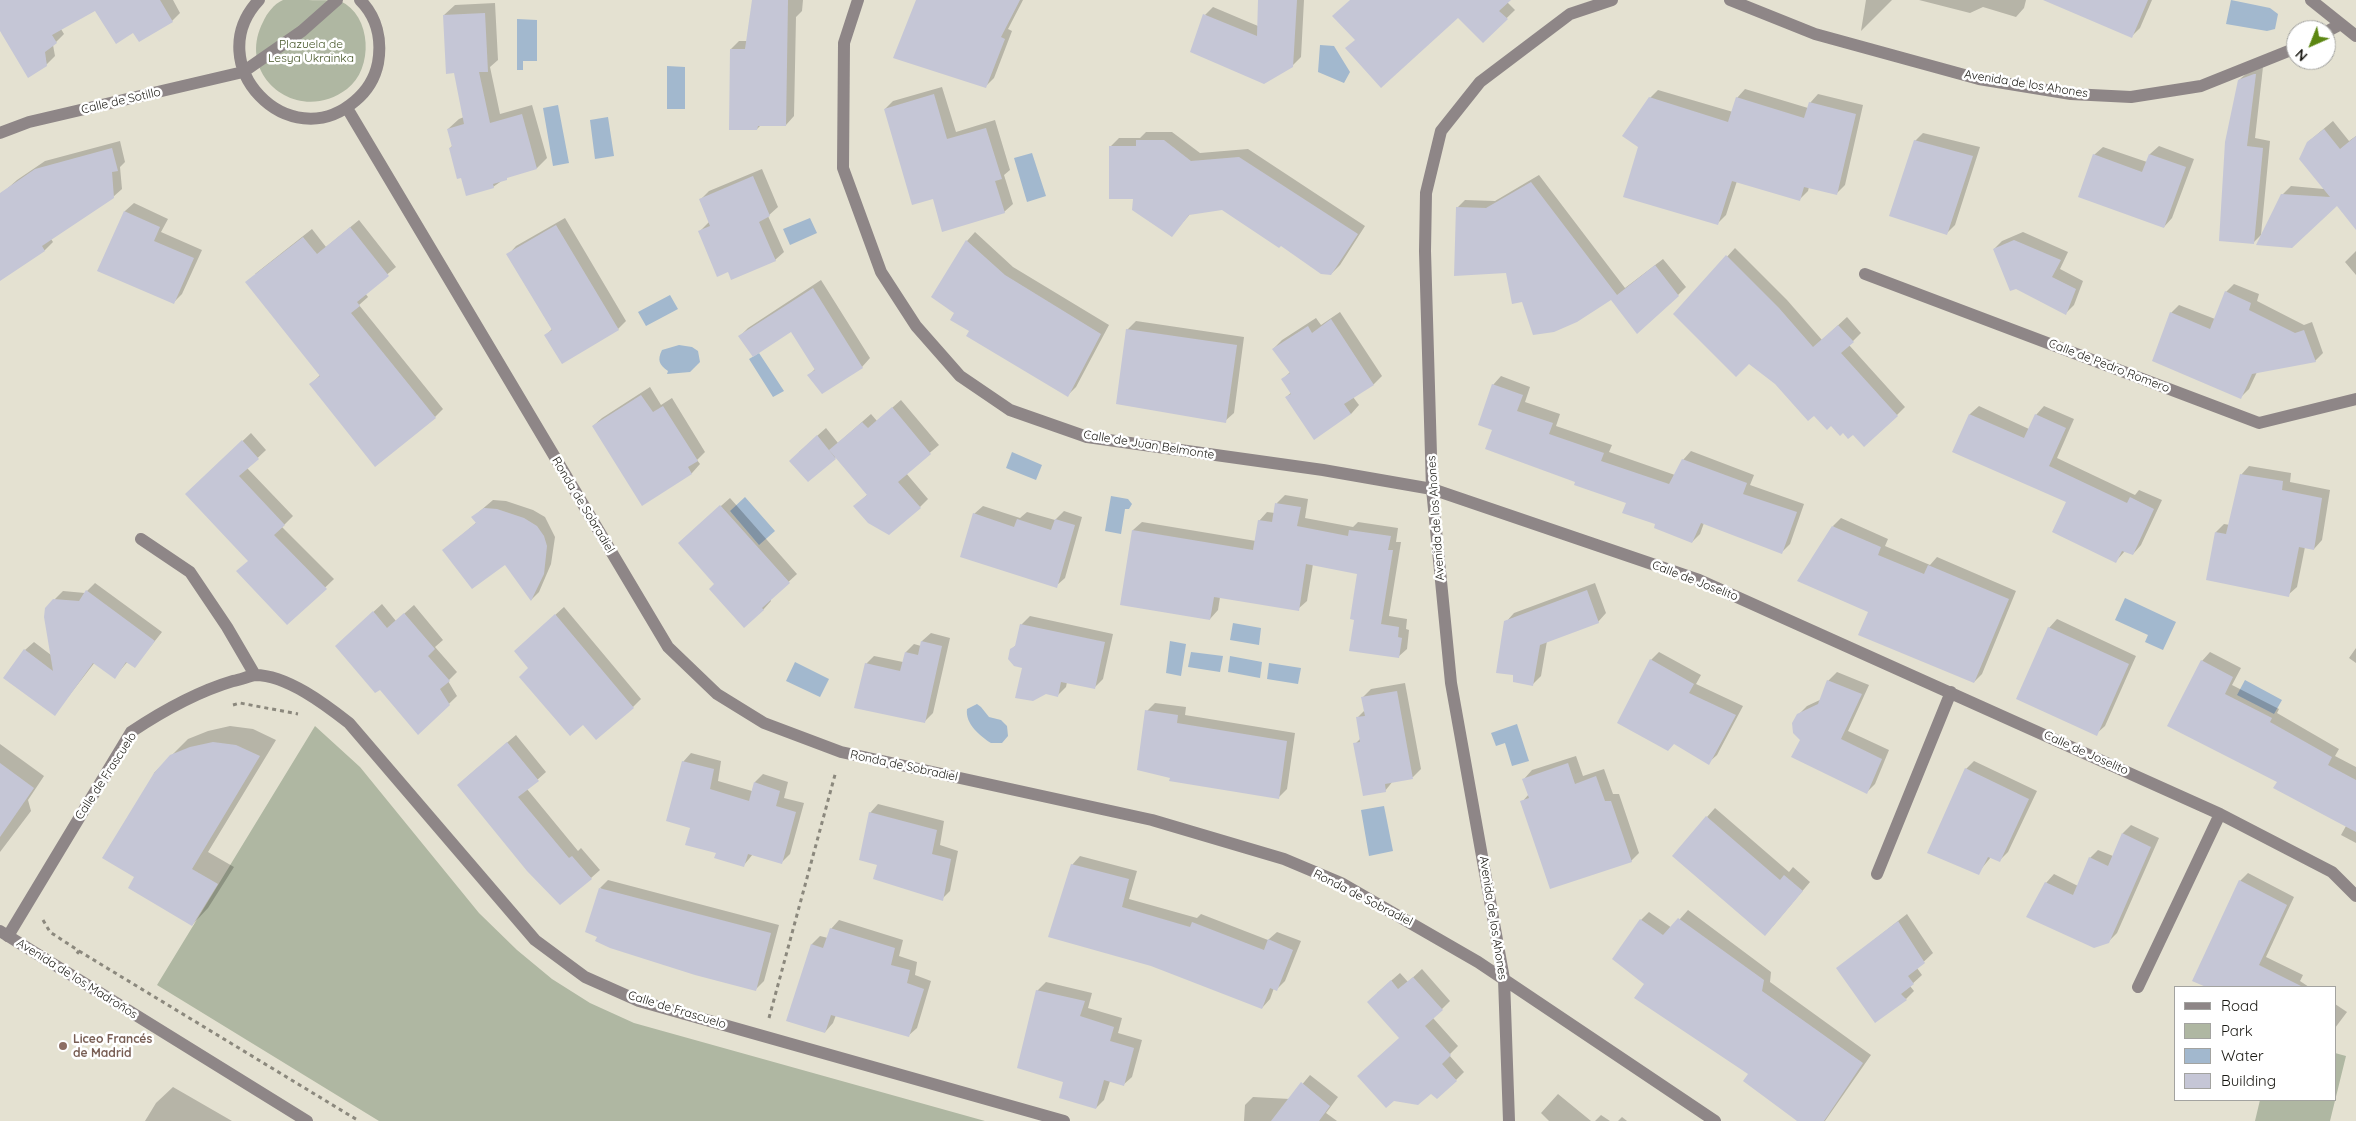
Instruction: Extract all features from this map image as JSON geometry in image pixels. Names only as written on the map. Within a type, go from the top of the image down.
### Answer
[{"type":"street","points":[[259,0],[251,9],[242,29],[239,50],[243,72],[253,90],[268,105],[287,115],[307,119],[328,117],[347,108],[365,93],[376,73],[380,49],[377,26],[366,6],[360,0]]},
{"type":"street","points":[[243,72],[302,31],[337,0]]},
{"type":"street","name":"Calle de Juan Belmonte","points":[[858,0],[844,43],[842,168],[881,272],[916,326],[960,376],[1010,410],[1087,437],[1323,470],[1432,489]]},
{"type":"street","name":"Avenida de los Ahones","points":[[1509,1121],[1504,979],[1451,683],[1432,489],[1425,251],[1426,192],[1441,131],[1480,82],[1570,14],[1612,0]]},
{"type":"street","name":"Avenida de los Ahones","points":[[1730,0],[1815,34],[1979,79],[2071,94],[2130,97],[2201,86],[2286,52]]},
{"type":"street","points":[[2311,0],[2356,36]]},
{"type":"street","points":[[2336,27],[2341,24]]},
{"type":"street","name":"Calle de Sotillo","points":[[0,133],[28,122],[243,72]]},
{"type":"street","name":"Ronda de Sobradiel","points":[[347,108],[668,647],[718,694],[756,718],[841,752],[1152,820],[1284,859],[1341,883],[1440,938],[1715,1121]]},
{"type":"street","name":"Calle de Pedro Romero","points":[[1865,274],[2260,423],[2356,399]]},
{"type":"street","name":"Calle de Joselito","points":[[1432,489],[1699,580],[2220,814],[2332,872],[2356,896]]},
{"type":"street","points":[[141,539],[190,572],[227,627],[255,675]]},
{"type":"street","name":"Calle de Frascuelo","points":[[4,934],[132,732],[161,712],[206,689],[255,675],[284,682],[317,698],[350,723],[535,940],[585,977],[639,1002],[1064,1121]]},
{"type":"street","points":[[1877,874],[1952,692]]},
{"type":"street","points":[[2138,987],[2220,814]]},
{"type":"street","name":"Avenida de los Madroños","points":[[4,934],[307,1121]]},
{"type":"path","points":[[231,705],[240,703],[297,713],[305,717]]},
{"type":"path","points":[[764,1036],[841,752]]},
{"type":"path","points":[[43,916],[44,923],[50,932],[79,951],[358,1121]]},
{"type":"path","points":[[66,972],[79,951]]},
{"type":"green space","name":"Plazuela de Lesya Ukrainka","points":[[283,0],[340,1],[351,8],[358,18],[366,43],[362,69],[356,80],[347,89],[328,99],[309,102],[292,98],[276,90],[264,77],[257,60],[257,42],[267,15],[274,6]]},
{"type":"green space","points":[[315,726],[360,767],[479,913],[517,950],[552,979],[590,1003],[634,1023],[985,1121],[379,1121],[157,985]]},
{"type":"green space","points":[[2336,1053],[2346,1056],[2336,1097]]},
{"type":"green space","points":[[2260,1101],[2335,1101],[2330,1121],[2255,1121]]},
{"type":"water","points":[[2231,0],[2270,8],[2278,14],[2275,29],[2267,31],[2226,24]]},
{"type":"water","points":[[517,19],[537,20],[537,61],[523,61],[523,70],[517,70]]},
{"type":"water","points":[[1320,45],[1334,46],[1350,72],[1344,83],[1318,72]]},
{"type":"water","points":[[667,66],[685,67],[685,109],[667,109]]},
{"type":"water","points":[[558,105],[569,163],[553,166],[543,108]]},
{"type":"water","points":[[608,117],[614,156],[595,159],[590,120]]},
{"type":"water","points":[[1032,153],[1046,196],[1027,202],[1014,158]]},
{"type":"water","points":[[810,218],[817,233],[790,245],[783,229]]},
{"type":"water","points":[[670,295],[678,309],[646,326],[638,312]]},
{"type":"water","points":[[679,345],[692,347],[698,351],[700,362],[690,372],[667,374],[668,371],[660,362],[660,354],[662,350]]},
{"type":"water","points":[[759,353],[784,391],[773,397],[749,359]]},
{"type":"water","points":[[1012,452],[1042,465],[1036,480],[1006,468]]},
{"type":"water","points":[[1111,496],[1128,499],[1132,504],[1129,509],[1125,509],[1121,534],[1105,531]]},
{"type":"water","points":[[745,497],[775,531],[759,545],[730,511]]},
{"type":"water","points":[[2125,598],[2176,622],[2163,650],[2145,642],[2148,635],[2115,620]]},
{"type":"water","points":[[1233,623],[1261,628],[1259,645],[1230,640]]},
{"type":"water","points":[[1170,641],[1186,644],[1181,676],[1166,673]]},
{"type":"water","points":[[1191,652],[1223,656],[1220,672],[1188,667]]},
{"type":"water","points":[[1230,656],[1262,662],[1260,678],[1228,672]]},
{"type":"water","points":[[795,662],[829,679],[820,697],[786,681]]},
{"type":"water","points":[[1269,663],[1301,668],[1298,684],[1267,679]]},
{"type":"water","points":[[2245,680],[2282,700],[2274,714],[2237,695]]},
{"type":"water","points":[[977,704],[989,717],[1001,720],[1007,726],[1008,736],[1002,743],[991,743],[971,725],[968,720],[967,709]]},
{"type":"water","points":[[1517,724],[1529,761],[1512,766],[1505,743],[1496,746],[1491,733]]},
{"type":"water","points":[[1384,806],[1393,851],[1369,856],[1361,810]]},
{"type":"building","points":[[0,0],[160,0],[173,22],[139,42],[133,33],[116,44],[95,11],[52,35],[57,43],[45,52],[47,66],[28,78],[0,31]]},
{"type":"building","points":[[752,0],[788,0],[786,126],[758,126],[757,130],[729,130],[730,49],[745,49]]},
{"type":"building","points":[[916,0],[1020,0],[1001,37],[1005,39],[986,88],[893,58]]},
{"type":"building","points":[[1258,0],[1297,0],[1293,67],[1264,84],[1190,52],[1203,14],[1257,36]]},
{"type":"building","points":[[1350,0],[1511,0],[1499,11],[1508,19],[1483,43],[1458,18],[1381,88],[1345,48],[1355,40],[1332,16]]},
{"type":"building","points":[[2043,0],[2148,0],[2132,38]]},
{"type":"building","points":[[485,13],[488,72],[479,72],[490,123],[522,114],[537,169],[493,184],[494,188],[466,196],[461,178],[457,179],[449,148],[452,147],[447,129],[464,124],[454,73],[446,74],[443,15]]},
{"type":"building","points":[[2256,74],[2247,146],[2263,148],[2254,244],[2219,241],[2225,142],[2238,80]]},
{"type":"building","points":[[934,94],[947,139],[986,128],[1002,179],[995,181],[1005,213],[942,232],[933,199],[912,205],[884,109]]},
{"type":"building","points":[[1649,97],[1728,122],[1736,97],[1804,118],[1809,102],[1856,114],[1837,195],[1804,187],[1800,201],[1732,181],[1718,225],[1623,197],[1638,147],[1622,136]]},
{"type":"building","points":[[2324,129],[2340,149],[2356,136],[2356,230],[2337,206],[2292,248],[2256,245],[2281,194],[2330,197],[2299,159],[2307,142]]},
{"type":"building","points":[[1136,140],[1164,140],[1191,161],[1239,157],[1358,234],[1331,275],[1321,274],[1281,246],[1279,248],[1222,210],[1189,215],[1172,237],[1132,210],[1133,199],[1109,199],[1109,146],[1136,146]]},
{"type":"building","points":[[1914,140],[1973,156],[1947,235],[1889,216]]},
{"type":"building","points":[[112,148],[118,171],[112,172],[114,198],[42,246],[45,251],[0,281],[0,193],[35,169]]},
{"type":"building","points":[[2093,154],[2142,172],[2149,154],[2186,167],[2164,228],[2078,197]]},
{"type":"building","points":[[753,176],[770,216],[759,222],[776,261],[731,280],[728,272],[717,277],[698,231],[710,226],[699,199]]},
{"type":"building","points":[[1531,182],[1617,295],[1655,265],[1679,296],[1637,334],[1611,300],[1577,322],[1554,332],[1533,335],[1522,302],[1512,304],[1506,273],[1454,276],[1456,207],[1486,208]]},
{"type":"building","points":[[124,211],[160,227],[154,241],[194,258],[174,304],[97,271]]},
{"type":"building","points":[[556,225],[619,330],[562,364],[544,335],[552,330],[506,254]]},
{"type":"building","points":[[350,227],[389,276],[357,302],[360,306],[351,313],[436,418],[375,467],[309,384],[320,376],[245,282],[303,237],[317,254]]},
{"type":"building","points":[[966,240],[1005,275],[1101,334],[1068,397],[966,336],[969,331],[950,320],[954,313],[931,297]]},
{"type":"building","points":[[2014,240],[2061,260],[2052,277],[2076,289],[2066,315],[2016,289],[2010,291],[1993,249]]},
{"type":"building","points":[[1726,255],[1779,308],[1813,347],[1838,325],[1854,342],[1841,353],[1898,416],[1864,447],[1853,435],[1848,439],[1843,433],[1840,436],[1831,426],[1827,430],[1814,416],[1808,421],[1775,384],[1749,364],[1736,377],[1673,314]]},
{"type":"building","points":[[813,288],[863,368],[822,394],[807,375],[815,370],[791,332],[753,357],[738,336]]},
{"type":"building","points":[[2225,291],[2251,303],[2249,310],[2295,333],[2304,330],[2316,362],[2252,374],[2241,399],[2152,361],[2170,312],[2210,329]]},
{"type":"building","points":[[1331,319],[1374,385],[1344,404],[1351,414],[1314,440],[1285,397],[1291,394],[1281,379],[1290,373],[1272,349],[1308,326],[1312,333]]},
{"type":"building","points":[[1126,329],[1237,345],[1226,423],[1116,404]]},
{"type":"building","points":[[1492,384],[1523,395],[1517,411],[1553,423],[1549,434],[1604,453],[1601,461],[1669,484],[1682,459],[1747,483],[1743,494],[1797,512],[1782,554],[1701,523],[1692,543],[1654,528],[1655,524],[1622,513],[1626,503],[1574,485],[1575,482],[1485,449],[1492,430],[1478,425]]},
{"type":"building","points":[[641,395],[653,412],[663,406],[698,461],[688,467],[692,474],[642,506],[592,426]]},
{"type":"building","points":[[892,407],[931,454],[898,482],[921,508],[889,535],[868,523],[853,506],[867,495],[829,450],[862,422],[868,428]]},
{"type":"building","points":[[1969,414],[2024,438],[2035,414],[2066,428],[2049,466],[2127,503],[2130,497],[2154,509],[2133,555],[2122,551],[2116,563],[2052,532],[2066,502],[1952,452]]},
{"type":"building","points":[[817,435],[836,459],[808,482],[789,461]]},
{"type":"building","points":[[242,440],[259,459],[239,476],[285,525],[274,535],[327,589],[287,625],[236,571],[248,561],[185,494]]},
{"type":"building","points":[[2240,474],[2283,481],[2282,490],[2322,498],[2314,550],[2299,547],[2289,597],[2206,580],[2215,532],[2226,534]]},
{"type":"building","points":[[1275,503],[1301,507],[1297,526],[1348,536],[1349,530],[1391,536],[1388,550],[1393,550],[1381,624],[1399,627],[1398,637],[1402,638],[1399,658],[1349,651],[1354,620],[1350,619],[1357,574],[1306,564],[1299,611],[1214,597],[1210,620],[1120,605],[1132,530],[1253,550],[1258,520],[1272,522]]},
{"type":"building","points":[[720,505],[790,583],[762,608],[764,610],[744,628],[709,589],[714,584],[678,543]]},
{"type":"building","points":[[484,508],[497,509],[524,518],[537,526],[544,536],[547,546],[544,574],[531,601],[505,565],[472,589],[442,550],[476,523],[471,517]]},
{"type":"building","points":[[973,513],[1014,527],[1017,519],[1051,530],[1055,519],[1075,525],[1057,588],[960,557]]},
{"type":"building","points":[[1832,526],[1881,547],[1878,555],[1924,574],[1928,565],[2009,599],[1974,683],[1858,635],[1868,612],[1797,581]]},
{"type":"building","points":[[86,590],[155,641],[135,668],[126,662],[115,679],[93,663],[55,716],[3,678],[24,649],[53,671],[44,617],[45,608],[53,599],[79,601]]},
{"type":"building","points":[[1587,590],[1599,623],[1540,645],[1533,686],[1513,682],[1513,675],[1496,673],[1504,621]]},
{"type":"building","points":[[373,611],[387,628],[404,613],[435,649],[428,656],[450,681],[440,689],[450,705],[418,735],[380,690],[375,693],[335,646]]},
{"type":"building","points":[[555,614],[634,708],[596,740],[583,725],[570,736],[519,677],[528,668],[514,651]]},
{"type":"building","points":[[1020,624],[1105,642],[1095,689],[1061,682],[1058,697],[1046,694],[1033,701],[1015,698],[1022,668],[1014,666],[1008,659],[1010,649],[1015,646]]},
{"type":"building","points":[[2048,627],[2129,664],[2097,736],[2016,699]]},
{"type":"building","points":[[921,641],[942,646],[925,723],[854,708],[865,663],[900,671],[905,652],[918,655]]},
{"type":"building","points":[[1650,659],[1694,684],[1689,693],[1736,715],[1709,765],[1674,744],[1668,751],[1617,723]]},
{"type":"building","points":[[2201,660],[2233,677],[2225,694],[2272,718],[2270,722],[2332,757],[2328,765],[2356,780],[2356,832],[2273,788],[2277,782],[2167,726]]},
{"type":"building","points":[[1827,680],[1862,694],[1841,739],[1882,759],[1867,794],[1791,757],[1800,740],[1793,733],[1792,723],[1797,714],[1818,704]]},
{"type":"building","points":[[1397,691],[1413,779],[1385,784],[1386,792],[1363,796],[1353,743],[1360,742],[1356,717],[1365,716],[1361,697]]},
{"type":"building","points":[[1145,710],[1178,715],[1177,723],[1287,741],[1279,799],[1169,781],[1170,778],[1137,770]]},
{"type":"building","points":[[213,742],[236,745],[260,756],[192,869],[218,884],[192,926],[128,888],[134,877],[102,858],[154,773],[170,755],[190,747]]},
{"type":"building","points":[[507,742],[539,781],[518,797],[569,858],[572,856],[592,879],[560,905],[527,871],[457,785]]},
{"type":"building","points":[[682,761],[714,769],[710,789],[749,801],[754,782],[780,791],[776,806],[796,812],[782,864],[748,854],[744,867],[714,858],[716,853],[685,845],[690,828],[666,821]]},
{"type":"building","points":[[0,763],[34,788],[0,837]]},
{"type":"building","points":[[1568,763],[1575,784],[1596,776],[1605,801],[1611,801],[1632,862],[1550,889],[1520,801],[1529,798],[1522,779]]},
{"type":"building","points":[[1965,768],[2029,799],[2000,862],[1988,857],[1979,875],[1927,853]]},
{"type":"building","points":[[869,812],[937,830],[932,854],[951,859],[943,901],[873,879],[877,865],[859,860]]},
{"type":"building","points":[[1706,816],[1780,880],[1784,875],[1803,891],[1765,936],[1672,856]]},
{"type":"building","points":[[2122,833],[2151,847],[2109,943],[2094,948],[2026,917],[2045,882],[2073,895],[2089,857],[2108,866]]},
{"type":"building","points":[[1071,864],[1129,879],[1122,907],[1190,927],[1192,922],[1264,950],[1268,939],[1293,950],[1277,991],[1270,988],[1262,1009],[1151,966],[1048,937]]},
{"type":"building","points":[[2239,880],[2287,905],[2259,965],[2301,986],[2204,986],[2192,981]]},
{"type":"building","points":[[599,888],[771,933],[756,991],[695,975],[610,948],[595,941],[597,937],[585,932]]},
{"type":"building","points":[[1678,918],[1764,980],[1762,991],[1863,1063],[1824,1121],[1797,1121],[1743,1081],[1748,1074],[1634,998],[1644,984],[1612,959],[1640,919],[1663,935]]},
{"type":"building","points":[[1898,921],[1925,963],[1908,976],[1914,984],[1901,994],[1907,1000],[1875,1023],[1836,968]]},
{"type":"building","points":[[830,928],[895,948],[891,965],[910,970],[907,983],[924,989],[909,1037],[831,1015],[825,1033],[786,1021],[811,944],[823,948]]},
{"type":"building","points":[[1413,977],[1443,1010],[1425,1026],[1451,1055],[1442,1064],[1457,1081],[1437,1099],[1431,1094],[1418,1105],[1394,1101],[1386,1108],[1357,1076],[1399,1038],[1367,1002],[1391,980],[1398,989]]},
{"type":"building","points":[[1036,990],[1085,1001],[1080,1016],[1114,1027],[1110,1041],[1134,1048],[1124,1086],[1104,1080],[1096,1109],[1059,1098],[1063,1082],[1017,1068]]},
{"type":"building","points":[[1301,1082],[1330,1106],[1319,1121],[1271,1121]]},
{"type":"place","name":"Liceo Francés de Madrid","points":[[63,1046]]}]
